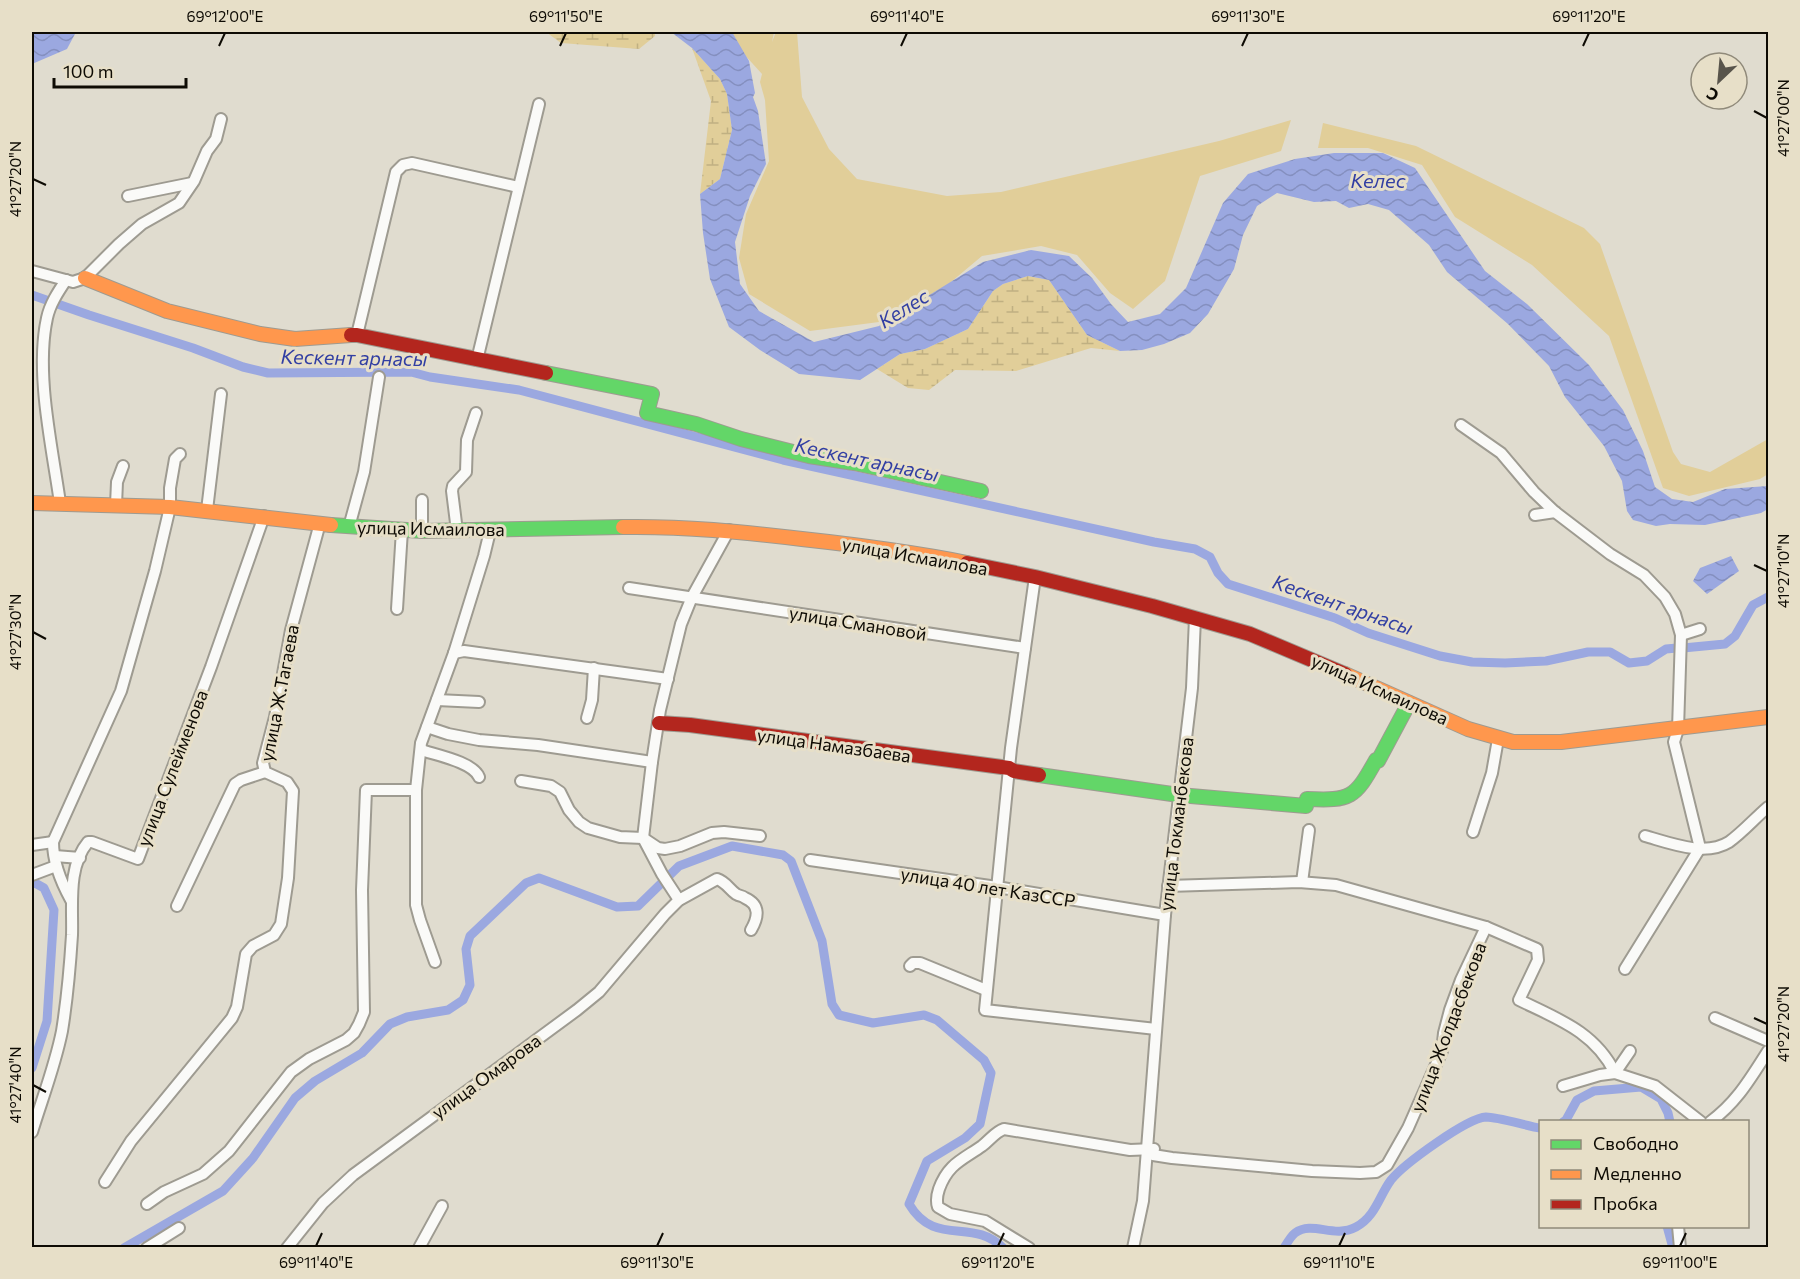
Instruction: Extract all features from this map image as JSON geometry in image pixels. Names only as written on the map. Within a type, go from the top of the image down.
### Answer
[{"type":"main road","points":[[85,278],[167,311],[260,334],[295,339],[357,335],[652,394],[647,413],[809,456],[981,491]]},
{"type":"main road","name":"улица Исмаилова","points":[[32,503],[170,507],[349,527],[422,531],[669,526],[729,530],[830,542],[935,557],[1035,578],[1152,606],[1250,634],[1297,652],[1468,729],[1498,740],[1561,742],[1768,717]]},
{"type":"main road","name":"улица Намазбаева","points":[[659,723],[701,726],[1009,768],[1014,771],[1179,795],[1306,806],[1307,799],[1339,801],[1359,790],[1376,760],[1378,761],[1409,703]]},
{"type":"street","points":[[477,360],[539,104]]},
{"type":"street","points":[[32,271],[73,282],[85,278],[142,224],[179,203],[216,139],[221,118]]},
{"type":"street","points":[[357,335],[396,172],[400,167],[412,163],[518,187]]},
{"type":"street","points":[[128,196],[192,183]]},
{"type":"street","points":[[60,503],[44,388],[42,350],[47,316],[54,298],[66,280]]},
{"type":"street","points":[[349,527],[364,472],[379,377]]},
{"type":"street","points":[[207,510],[221,394]]},
{"type":"street","points":[[457,531],[452,491],[453,486],[466,472],[467,440],[476,413]]},
{"type":"street","points":[[1461,425],[1501,453],[1555,512],[1610,554],[1651,580],[1675,614],[1681,635],[1678,729],[1674,742],[1701,848],[1625,969]]},
{"type":"street","points":[[71,901],[61,882],[53,842],[121,691],[155,571],[170,507],[170,488],[175,459],[180,454]]},
{"type":"street","points":[[116,505],[117,482],[123,466]]},
{"type":"street","points":[[422,500],[422,531]]},
{"type":"street","points":[[1534,515],[1555,512]]},
{"type":"street","name":"улица Сулейменова","points":[[80,858],[88,842],[92,842],[138,859],[243,580],[264,516]]},
{"type":"street","name":"улица Ж.Тагаева","points":[[105,1182],[131,1141],[232,1018],[237,1007],[246,954],[253,946],[274,935],[281,924],[288,878],[293,791],[290,783],[265,772],[263,763],[275,717],[291,630],[320,523]]},
{"type":"street","points":[[397,609],[402,530]]},
{"type":"street","points":[[679,900],[643,838],[652,762],[681,624],[692,597],[729,530]]},
{"type":"street","points":[[435,962],[416,905],[416,790],[421,750],[454,653],[490,531]]},
{"type":"street","points":[[1035,578],[1009,768],[984,1010],[1156,1029]]},
{"type":"street","name":"улица Смановой","points":[[629,588],[1025,648]]},
{"type":"street","name":"улица Токманбекова","points":[[1133,1248],[1143,1201],[1150,1149],[1165,915],[1192,688],[1195,618]]},
{"type":"street","points":[[1681,635],[1700,629]]},
{"type":"street","points":[[454,653],[464,651],[668,679]]},
{"type":"street","points":[[587,718],[592,700],[594,668]]},
{"type":"street","points":[[437,700],[479,702]]},
{"type":"street","points":[[427,727],[479,740],[538,745],[652,762]]},
{"type":"street","points":[[1473,832],[1492,773],[1498,740]]},
{"type":"street","points":[[421,750],[467,765],[476,770],[479,777]]},
{"type":"street","points":[[177,906],[235,784],[265,772]]},
{"type":"street","points":[[521,781],[551,786],[560,792],[569,810],[579,822],[588,828],[620,837],[643,838],[658,848],[680,846],[712,833],[760,836]]},
{"type":"street","points":[[66,788],[78,789]]},
{"type":"street","points":[[147,1204],[164,1192],[203,1174],[229,1151],[291,1072],[354,1033],[364,1011],[362,890],[366,790],[416,790]]},
{"type":"street","points":[[1646,836],[1689,848],[1711,848],[1728,843],[1768,807]]},
{"type":"street","points":[[1302,882],[1309,830]]},
{"type":"street","points":[[32,845],[53,842]]},
{"type":"street","points":[[32,874],[55,861],[80,858],[71,901],[70,957],[62,1032],[32,1132]]},
{"type":"street","name":"улица 40 лет КазССР","points":[[810,860],[997,887],[1165,915]]},
{"type":"street","name":"улица Омарова","points":[[287,1248],[323,1203],[353,1175],[599,992],[679,900],[717,879],[738,896],[749,900],[754,906],[758,918],[751,930]]},
{"type":"street","name":"улица Жолдасбекова","points":[[1168,886],[1302,882],[1336,885],[1486,927],[1537,949],[1538,960],[1519,1000],[1582,1032],[1608,1059],[1615,1073]]},
{"type":"street","name":"улица Жолдасбекова","points":[[1150,1149],[1153,1155],[1172,1158],[1360,1173],[1376,1172],[1387,1165],[1408,1128],[1442,1051],[1450,1010],[1461,980],[1486,927]]},
{"type":"street","points":[[910,966],[913,963],[920,963],[986,990]]},
{"type":"street","points":[[1715,1018],[1768,1041]]},
{"type":"street","points":[[1615,1073],[1630,1051]]},
{"type":"street","points":[[1713,1120],[1738,1097],[1768,1051]]},
{"type":"street","points":[[1563,1086],[1615,1073],[1655,1086],[1698,1120]]},
{"type":"street","points":[[1029,1248],[985,1221],[950,1214],[938,1207],[937,1197],[940,1186],[946,1173],[956,1162],[1004,1129],[1130,1150],[1150,1149]]},
{"type":"street","points":[[418,1248],[442,1206]]},
{"type":"street","points":[[156,1246],[179,1228]]},
{"type":"street","points":[[1678,1228],[1680,1248]]},
{"type":"green space","points":[[546,32],[655,32],[655,36],[639,49],[561,43]]},
{"type":"green space","points":[[724,32],[774,32],[772,42],[776,32],[797,32],[802,97],[829,149],[857,179],[947,196],[1001,192],[1219,141],[1291,120],[1281,151],[1200,176],[1165,281],[1133,309],[1110,293],[1077,255],[1041,246],[982,256],[939,292],[879,322],[810,331],[749,294],[739,258],[746,214],[769,161],[765,100],[760,82],[762,74]]},
{"type":"green space","points":[[692,48],[720,79],[727,94],[732,130],[720,179],[700,194],[711,101]]},
{"type":"green space","points":[[1323,123],[1416,146],[1584,228],[1600,244],[1673,452],[1681,464],[1710,472],[1768,439],[1768,474],[1760,479],[1689,496],[1663,488],[1609,336],[1532,265],[1455,217],[1422,165],[1368,148],[1318,148]]},
{"type":"green space","points":[[1028,276],[1049,280],[1087,335],[1120,351],[1091,348],[1016,371],[955,370],[929,390],[908,388],[877,369],[900,354],[925,349],[968,329],[993,291],[1003,284]]},
{"type":"water","points":[[32,32],[76,32],[67,49],[32,64]]},
{"type":"water","name":"Келес","points":[[671,32],[732,32],[749,61],[755,93],[753,97],[758,111],[766,164],[750,196],[735,242],[740,284],[759,311],[814,342],[879,326],[983,262],[1031,250],[1069,256],[1092,278],[1128,322],[1160,314],[1186,288],[1223,203],[1248,174],[1295,159],[1334,153],[1383,153],[1415,168],[1485,271],[1527,304],[1589,365],[1623,410],[1643,451],[1655,487],[1672,499],[1693,502],[1725,489],[1768,486],[1768,509],[1761,513],[1705,525],[1656,526],[1633,520],[1627,511],[1622,481],[1604,446],[1565,397],[1549,366],[1508,324],[1447,272],[1429,245],[1389,210],[1368,204],[1349,208],[1336,201],[1314,202],[1277,193],[1257,206],[1243,235],[1234,269],[1208,314],[1190,333],[1164,344],[1142,350],[1120,351],[1087,335],[1049,280],[1028,276],[1003,284],[993,291],[968,329],[925,349],[900,354],[860,380],[799,374],[760,350],[729,327],[710,279],[700,194],[720,179],[732,130],[727,94],[720,79],[692,48]]},
{"type":"water","points":[[1731,556],[1739,571],[1707,594],[1693,581],[1700,568]]},
{"type":"waterway","name":"Кескент арнасы","points":[[32,295],[193,348],[243,367],[268,373],[411,372],[430,377],[519,390],[783,460],[1154,542],[1195,549],[1210,557],[1218,573],[1228,584],[1335,618],[1368,633],[1440,656],[1472,662],[1505,663],[1546,661],[1588,652],[1610,652],[1629,663],[1647,661],[1666,649],[1677,648]]},
{"type":"waterway","name":"Кескент арнасы","points":[[1683,648],[1725,644],[1735,636],[1753,605],[1768,597]]},
{"type":"waterway","points":[[124,1248],[223,1191],[253,1158],[295,1098],[315,1081],[362,1053],[390,1024],[407,1017],[448,1010],[463,1000],[470,985],[466,949],[470,936],[526,883],[539,878],[617,907],[638,906],[679,866],[732,846],[783,855],[791,861],[822,941],[832,1004],[839,1015],[873,1023],[924,1015],[937,1020],[984,1060],[991,1073],[980,1124],[965,1138],[927,1161],[909,1204],[919,1217],[930,1225],[979,1234],[1003,1248]]},
{"type":"waterway","points":[[32,884],[35,883],[44,888],[54,910],[47,1021],[32,1068]]},
{"type":"waterway","points":[[1566,1120],[1577,1100],[1594,1091],[1641,1087],[1661,1099],[1670,1120]]},
{"type":"waterway","points":[[1284,1248],[1294,1234],[1302,1230],[1309,1228],[1339,1231],[1356,1227],[1373,1212],[1387,1186],[1398,1173],[1436,1143],[1477,1119],[1491,1117],[1539,1128]]},
{"type":"waterway","points":[[1668,1228],[1673,1248]]},
{"type":"traffic: fast","points":[[546,373],[652,394],[647,413],[696,424],[741,439],[809,456],[854,463],[981,491]]},
{"type":"traffic: fast","points":[[331,525],[422,531],[623,527]]},
{"type":"traffic: fast","points":[[1039,775],[1179,795],[1306,806],[1307,799],[1343,798],[1357,790],[1376,760],[1378,761],[1409,703]]},
{"type":"traffic: slow","points":[[85,278],[167,311],[260,334],[295,339],[351,335]]},
{"type":"traffic: slow","points":[[32,503],[170,507],[331,525]]},
{"type":"traffic: slow","points":[[623,527],[758,534],[884,549],[967,563]]},
{"type":"traffic: slow","points":[[1345,674],[1468,729],[1513,742],[1561,742],[1768,717]]},
{"type":"traffic: jam","points":[[351,335],[546,373]]},
{"type":"traffic: jam","points":[[967,563],[1152,606],[1250,634],[1345,674]]},
{"type":"traffic: jam","points":[[659,723],[690,725],[1009,768],[1039,775]]}]
